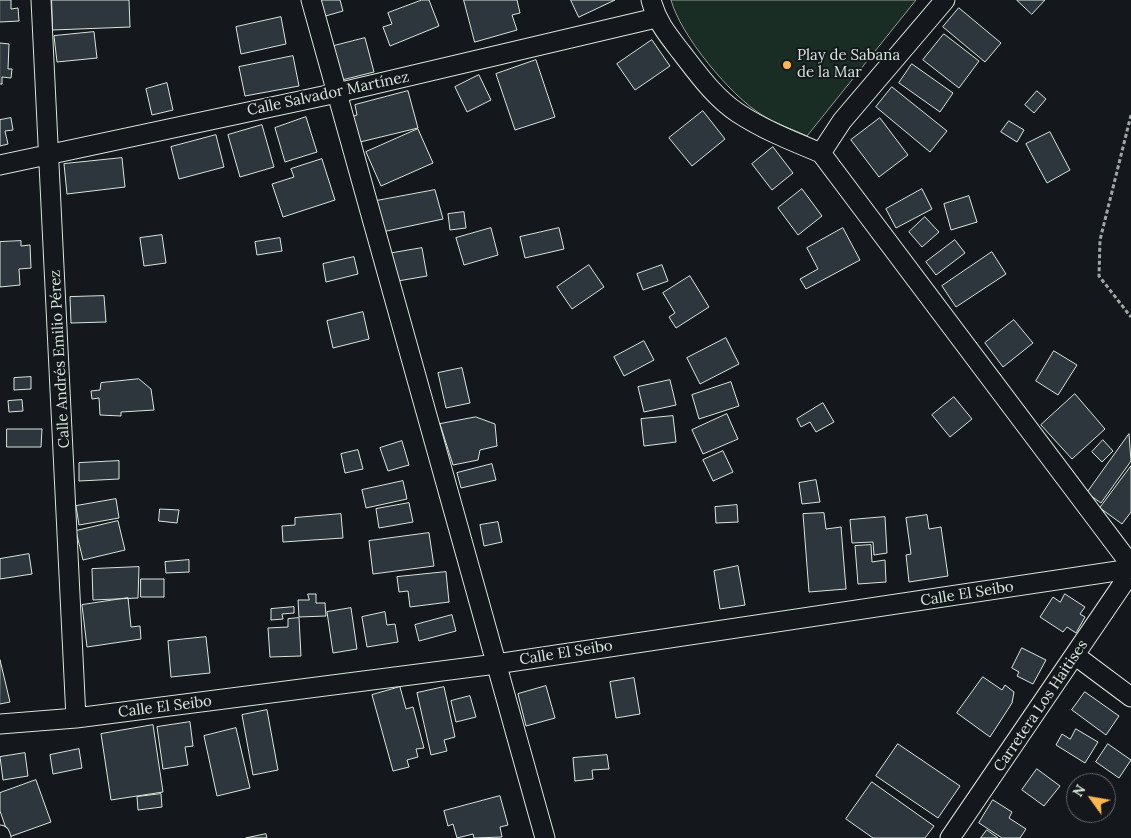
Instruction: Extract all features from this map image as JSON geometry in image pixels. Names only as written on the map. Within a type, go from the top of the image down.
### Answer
[{"type":"street","name":"Calle Andrés Emilio Pérez","points":[[41,0],[50,153],[76,718]]},
{"type":"street","points":[[310,0],[545,838]]},
{"type":"street","points":[[821,153],[842,121],[945,0]]},
{"type":"street","name":"Calle Salvador Martínez","points":[[0,165],[337,93],[653,9]]},
{"type":"street","points":[[653,9],[703,81],[737,112],[766,130],[821,153],[1131,565]]},
{"type":"street","name":"Calle El Seibo","points":[[0,724],[76,718],[496,664],[1131,571]]},
{"type":"street","name":"Carretera Los Haitises","points":[[950,838],[1076,656],[1131,571]]},
{"type":"street","points":[[1076,656],[1131,696]]},
{"type":"path","points":[[1131,115],[1100,240],[1099,276],[1131,317]]},
{"type":"green space","name":"Play de Sabana de la Mar","points":[[671,0],[916,0],[807,136],[767,118],[736,94],[708,64],[696,47],[676,14]]},
{"type":"building","points":[[0,0],[11,0],[11,9],[18,8],[19,21],[0,22]]},
{"type":"building","points":[[52,0],[129,0],[130,27],[53,30]]},
{"type":"building","points":[[316,0],[340,0],[343,11],[322,17]]},
{"type":"building","points":[[422,0],[429,0],[439,26],[390,46],[383,27],[392,24],[388,13]]},
{"type":"building","points":[[464,0],[517,0],[520,13],[512,15],[517,30],[475,42]]},
{"type":"building","points":[[571,0],[615,0],[579,17]]},
{"type":"building","points":[[1017,0],[1045,0],[1032,14]]},
{"type":"building","points":[[959,8],[1001,43],[985,62],[943,27]]},
{"type":"building","points":[[281,17],[286,44],[241,54],[236,27]]},
{"type":"building","points":[[94,32],[97,58],[57,62],[54,36]]},
{"type":"building","points":[[944,34],[979,61],[959,88],[923,60]]},
{"type":"building","points":[[365,38],[374,72],[338,81],[330,47]]},
{"type":"building","points":[[652,40],[670,66],[635,90],[617,64]]},
{"type":"building","points":[[0,43],[9,44],[8,69],[12,69],[11,78],[2,77],[2,84],[0,84]]},
{"type":"building","points":[[293,56],[299,86],[245,96],[239,67]]},
{"type":"building","points":[[536,60],[555,117],[515,130],[496,74]]},
{"type":"building","points":[[912,64],[953,93],[940,112],[899,83]]},
{"type":"building","points":[[479,75],[491,100],[467,112],[455,87]]},
{"type":"building","points":[[167,83],[173,110],[152,115],[146,89]]},
{"type":"building","points":[[892,87],[947,131],[930,152],[876,107]]},
{"type":"building","points":[[408,91],[418,128],[356,143],[350,117],[357,115],[355,105]]},
{"type":"building","points":[[1037,91],[1046,99],[1034,113],[1025,105]]},
{"type":"building","points":[[703,111],[725,139],[692,166],[669,138]]},
{"type":"building","points":[[306,117],[317,152],[285,162],[275,128]]},
{"type":"building","points":[[11,118],[13,130],[5,131],[8,144],[0,146],[0,120]]},
{"type":"building","points":[[880,118],[908,155],[879,177],[851,140]]},
{"type":"building","points":[[1009,121],[1024,130],[1017,142],[1001,132]]},
{"type":"building","points":[[262,125],[274,167],[240,177],[228,135]]},
{"type":"building","points":[[418,129],[433,163],[381,186],[366,152]]},
{"type":"building","points":[[1050,132],[1070,170],[1047,183],[1026,144]]},
{"type":"building","points":[[216,135],[224,167],[179,179],[171,147]]},
{"type":"building","points":[[773,147],[793,173],[772,190],[752,164]]},
{"type":"building","points":[[122,158],[125,187],[67,194],[64,164]]},
{"type":"building","points":[[322,159],[335,200],[283,217],[272,184],[294,177],[291,169]]},
{"type":"building","points":[[802,189],[822,216],[798,235],[778,208]]},
{"type":"building","points":[[922,189],[932,209],[896,228],[886,209]]},
{"type":"building","points":[[435,190],[443,219],[382,232],[376,201]]},
{"type":"building","points":[[969,196],[977,222],[951,230],[944,204]]},
{"type":"building","points":[[464,212],[466,228],[450,230],[448,214]]},
{"type":"building","points":[[925,217],[939,232],[922,247],[909,232]]},
{"type":"building","points":[[491,228],[498,255],[464,265],[456,238]]},
{"type":"building","points":[[559,228],[564,249],[525,258],[520,237]]},
{"type":"building","points":[[843,228],[860,260],[806,289],[800,279],[818,269],[807,248]]},
{"type":"building","points":[[162,235],[166,263],[144,266],[140,238]]},
{"type":"building","points":[[280,238],[282,251],[257,255],[255,242]]},
{"type":"building","points":[[955,240],[965,253],[936,275],[926,262]]},
{"type":"building","points":[[21,241],[21,246],[30,245],[31,268],[19,269],[20,285],[0,287],[0,242]]},
{"type":"building","points":[[422,248],[427,276],[392,282],[387,254]]},
{"type":"building","points":[[992,252],[1006,274],[956,307],[942,286]]},
{"type":"building","points":[[354,257],[358,274],[326,282],[323,264]]},
{"type":"building","points":[[589,265],[604,287],[572,309],[557,287]]},
{"type":"building","points":[[662,265],[668,281],[643,290],[637,274]]},
{"type":"building","points":[[690,276],[709,307],[676,328],[669,317],[675,313],[663,293]]},
{"type":"building","points":[[104,296],[106,322],[71,323],[70,297]]},
{"type":"building","points":[[363,312],[369,339],[333,348],[327,321]]},
{"type":"building","points":[[1014,320],[1033,343],[1003,367],[985,343]]},
{"type":"building","points":[[726,338],[739,364],[700,384],[687,358]]},
{"type":"building","points":[[644,341],[654,360],[624,376],[614,357]]},
{"type":"building","points":[[1054,351],[1077,365],[1058,395],[1036,381]]},
{"type":"building","points":[[462,368],[470,403],[446,408],[438,373]]},
{"type":"building","points":[[31,377],[31,389],[14,390],[14,378]]},
{"type":"building","points":[[139,379],[151,389],[154,410],[121,412],[121,416],[100,415],[99,398],[92,399],[91,391],[100,390],[101,383]]},
{"type":"building","points":[[670,380],[676,405],[644,412],[638,387]]},
{"type":"building","points":[[731,382],[739,406],[699,419],[692,395]]},
{"type":"building","points":[[1075,394],[1105,429],[1072,459],[1041,425]]},
{"type":"building","points":[[954,397],[972,419],[950,437],[932,415]]},
{"type":"building","points":[[22,400],[23,411],[9,412],[8,401]]},
{"type":"building","points":[[823,403],[834,422],[816,432],[810,422],[801,427],[797,419]]},
{"type":"building","points":[[727,414],[738,439],[703,454],[692,430]]},
{"type":"building","points":[[673,416],[676,442],[644,446],[641,419]]},
{"type":"building","points":[[476,417],[495,424],[497,446],[480,450],[478,460],[453,465],[440,424]]},
{"type":"building","points":[[7,429],[42,429],[41,447],[7,447]]},
{"type":"building","points":[[1129,434],[1131,461],[1101,503],[1087,493]]},
{"type":"building","points":[[1103,440],[1113,451],[1102,462],[1092,452]]},
{"type":"building","points":[[402,441],[409,465],[388,471],[380,448]]},
{"type":"building","points":[[358,450],[363,469],[345,473],[341,454]]},
{"type":"building","points":[[723,451],[733,472],[713,481],[703,460]]},
{"type":"building","points":[[119,461],[119,479],[79,481],[79,463]]},
{"type":"building","points":[[492,464],[496,480],[461,488],[457,473]]},
{"type":"building","points":[[1131,466],[1131,512],[1122,524],[1100,508]]},
{"type":"building","points":[[816,480],[820,502],[802,504],[799,483]]},
{"type":"building","points":[[403,481],[407,499],[366,508],[362,490]]},
{"type":"building","points":[[116,499],[119,518],[79,525],[76,506]]},
{"type":"building","points":[[409,503],[413,522],[379,528],[376,509]]},
{"type":"building","points":[[737,505],[738,522],[716,523],[715,507]]},
{"type":"building","points":[[160,509],[179,510],[177,523],[159,521]]},
{"type":"building","points":[[824,513],[826,529],[841,527],[846,589],[809,592],[803,514]]},
{"type":"building","points":[[341,514],[343,538],[283,542],[282,526],[295,525],[295,518]]},
{"type":"building","points":[[927,515],[929,529],[941,527],[948,576],[909,582],[906,555],[911,554],[906,518]]},
{"type":"building","points":[[885,517],[887,553],[874,555],[873,542],[852,543],[850,520]]},
{"type":"building","points":[[118,521],[125,550],[83,560],[76,531]]},
{"type":"building","points":[[498,522],[502,542],[484,546],[480,525]]},
{"type":"building","points":[[429,533],[434,566],[373,574],[369,541]]},
{"type":"building","points":[[871,545],[872,562],[885,560],[886,582],[858,584],[855,546]]},
{"type":"building","points":[[29,554],[32,574],[0,579],[0,559]]},
{"type":"building","points":[[189,560],[189,572],[166,573],[165,562]]},
{"type":"building","points":[[738,566],[745,605],[720,609],[714,571]]},
{"type":"building","points":[[139,567],[138,598],[93,600],[92,569]]},
{"type":"building","points":[[446,572],[449,602],[410,607],[408,591],[399,592],[397,577]]},
{"type":"building","points":[[141,579],[164,579],[164,597],[141,597]]},
{"type":"building","points":[[308,594],[316,594],[316,603],[325,603],[326,616],[299,617],[298,600],[309,600]]},
{"type":"building","points":[[1065,594],[1085,607],[1080,614],[1085,617],[1076,633],[1067,627],[1063,632],[1040,617],[1053,597],[1060,602]]},
{"type":"building","points":[[128,598],[131,627],[140,626],[141,639],[87,647],[82,605]]},
{"type":"building","points":[[294,607],[294,613],[282,614],[283,619],[271,620],[271,609]]},
{"type":"building","points":[[351,608],[357,649],[333,653],[327,612]]},
{"type":"building","points":[[385,612],[387,625],[395,624],[398,642],[367,647],[362,617]]},
{"type":"building","points":[[452,615],[456,631],[419,641],[415,625]]},
{"type":"building","points":[[299,618],[301,656],[270,657],[268,628],[288,627],[288,619]]},
{"type":"building","points":[[206,637],[210,673],[171,677],[168,641]]},
{"type":"building","points":[[1022,648],[1046,660],[1033,684],[1017,676],[1019,672],[1012,668]]},
{"type":"building","points":[[0,660],[10,702],[0,704]]},
{"type":"building","points":[[983,677],[1002,690],[1005,685],[1014,692],[1012,703],[990,737],[957,713]]},
{"type":"building","points":[[634,678],[640,714],[616,718],[610,682]]},
{"type":"building","points":[[546,686],[555,718],[526,726],[518,694]]},
{"type":"building","points":[[400,687],[406,709],[413,707],[424,748],[416,749],[418,757],[407,760],[409,767],[393,771],[372,695]]},
{"type":"building","points":[[444,687],[455,737],[444,740],[447,751],[431,755],[417,693]]},
{"type":"building","points":[[1085,692],[1119,716],[1106,735],[1072,710]]},
{"type":"building","points":[[470,696],[476,717],[456,722],[451,701]]},
{"type":"building","points":[[267,710],[278,770],[253,775],[242,715]]},
{"type":"building","points":[[190,722],[193,746],[185,747],[188,765],[163,769],[157,727]]},
{"type":"building","points":[[153,725],[163,792],[111,800],[101,734]]},
{"type":"building","points":[[236,728],[250,788],[217,796],[204,736]]},
{"type":"building","points":[[1076,729],[1098,742],[1085,763],[1056,745],[1062,734],[1070,739]]},
{"type":"building","points":[[898,744],[960,786],[938,818],[876,776]]},
{"type":"building","points":[[1108,744],[1131,760],[1119,778],[1116,773],[1112,773],[1096,762]]},
{"type":"building","points":[[79,749],[82,768],[53,774],[50,755]]},
{"type":"building","points":[[25,753],[28,776],[3,780],[0,757]]},
{"type":"building","points":[[607,755],[609,769],[592,770],[593,779],[575,781],[573,758]]},
{"type":"building","points":[[1037,769],[1060,786],[1044,806],[1022,790]]},
{"type":"building","points":[[36,780],[51,822],[9,837],[0,811],[0,793]]},
{"type":"building","points":[[872,782],[934,826],[925,838],[873,838],[846,819]]},
{"type":"building","points":[[161,794],[162,807],[138,810],[137,797]]},
{"type":"building","points":[[500,796],[508,825],[500,827],[502,837],[474,838],[473,834],[457,838],[453,824],[448,826],[444,811]]},
{"type":"building","points":[[993,800],[1012,812],[1009,818],[1026,829],[1020,838],[1002,838],[979,823]]},
{"type":"building","points":[[987,830],[998,838],[981,838]]},
{"type":"building","points":[[266,834],[267,838],[246,838]]},
{"type":"place","name":"Play de Sabana de la Mar","points":[[787,65]]}]
